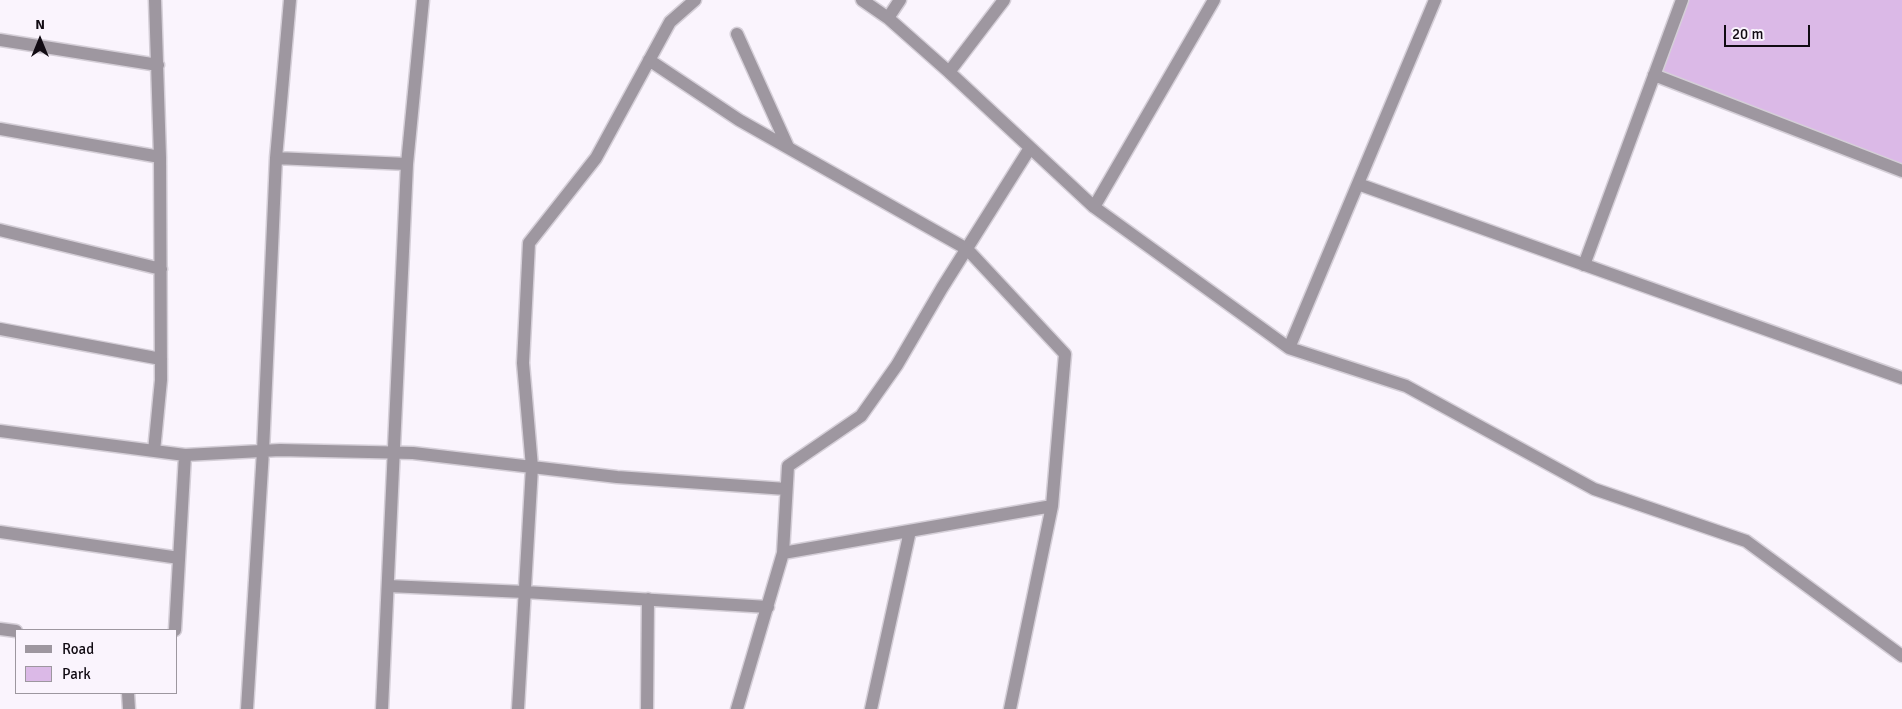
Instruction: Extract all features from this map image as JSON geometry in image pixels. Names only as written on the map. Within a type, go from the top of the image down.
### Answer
[{"type":"street","points":[[154,451],[161,380],[160,157],[155,0]]},
{"type":"street","points":[[247,709],[263,451],[276,158],[290,0]]},
{"type":"street","points":[[382,709],[408,164],[423,0]]},
{"type":"street","points":[[518,709],[532,467],[523,363],[529,243],[596,158],[670,22],[695,0]]},
{"type":"street","points":[[862,0],[888,18],[949,72],[1094,207],[1289,348],[1406,386],[1594,489],[1746,542],[1902,656]]},
{"type":"street","points":[[888,18],[900,0]]},
{"type":"street","points":[[949,72],[1004,0]]},
{"type":"street","points":[[1094,207],[1214,0]]},
{"type":"street","points":[[1289,348],[1435,0]]},
{"type":"street","points":[[1584,265],[1682,0]]},
{"type":"street","points":[[737,34],[788,147]]},
{"type":"street","points":[[0,40],[158,65]]},
{"type":"street","points":[[649,60],[739,120],[967,250],[1065,354],[1052,506],[1010,709]]},
{"type":"street","points":[[1654,75],[1902,171]]},
{"type":"street","points":[[0,129],[160,157]]},
{"type":"street","points":[[737,709],[783,553],[788,466],[861,416],[897,365],[1030,148]]},
{"type":"street","points":[[276,158],[408,164]]},
{"type":"street","points":[[1358,184],[1902,378]]},
{"type":"street","points":[[0,230],[161,269]]},
{"type":"street","points":[[0,329],[161,359]]},
{"type":"street","points":[[0,431],[185,455],[263,451],[413,453],[617,476],[786,489]]},
{"type":"street","points":[[175,629],[185,455]]},
{"type":"street","points":[[783,553],[1052,506]]},
{"type":"street","points":[[871,709],[910,531]]},
{"type":"street","points":[[0,532],[179,558]]},
{"type":"street","points":[[388,586],[524,592],[768,607]]},
{"type":"street","points":[[646,709],[648,599]]},
{"type":"street","points":[[0,629],[15,631]]},
{"type":"street","points":[[128,694],[129,709]]},
{"type":"green space","points":[[1682,0],[1902,0],[1902,171],[1654,75]]}]
